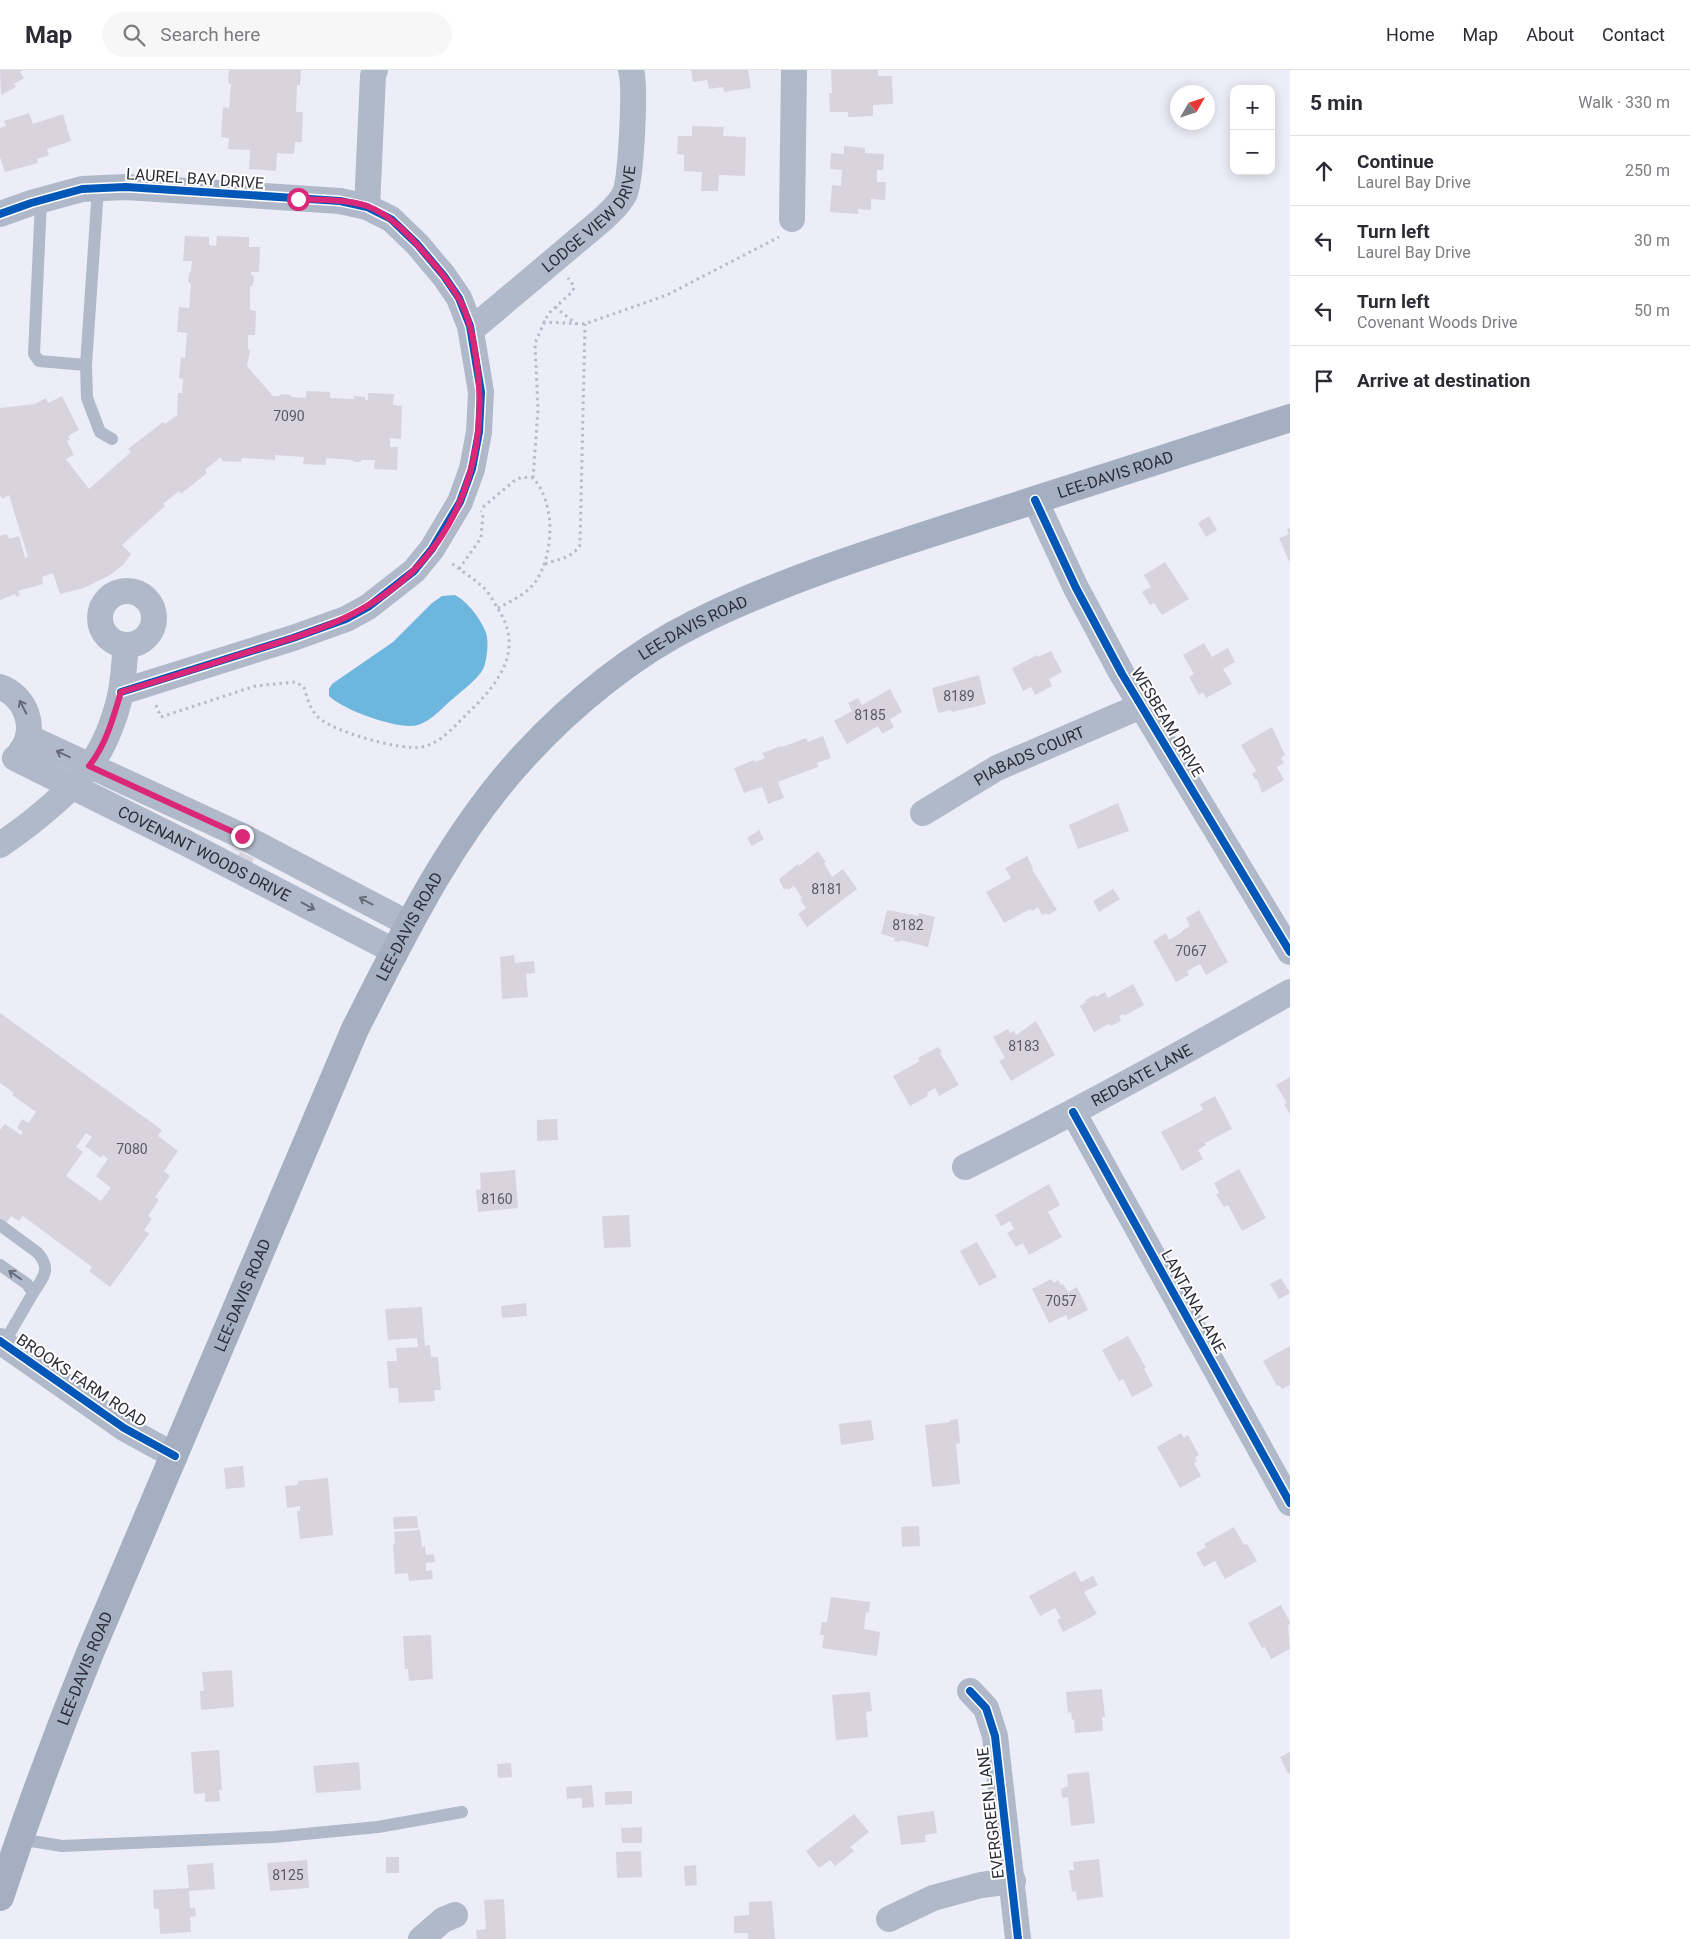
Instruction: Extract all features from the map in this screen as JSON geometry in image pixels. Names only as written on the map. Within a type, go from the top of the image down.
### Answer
[{"type":"main road","name":"LEE-DAVIS ROAD","points":[[0,1898],[58,1732],[348,1046],[394,952],[452,849],[493,793],[525,755],[570,711],[622,669],[695,624],[776,587],[865,554],[1290,418]]},
{"type":"street","points":[[367,206],[373,76],[375,70]]},
{"type":"street","name":"LODGE VIEW DRIVE","points":[[471,330],[615,208],[625,194],[628,185],[634,88],[631,70]]},
{"type":"street","points":[[792,219],[794,70]]},
{"type":"street","name":"LAUREL BAY DRIVE","points":[[0,214],[82,189],[126,187],[340,201],[367,206],[391,219],[422,250],[444,276],[459,298],[471,330],[481,392],[479,432],[472,469],[470,505],[447,527],[414,571],[368,607],[346,619],[293,638],[121,692]]},
{"type":"street","name":"WESBEAM DRIVE","points":[[1035,500],[1076,588],[1141,706],[1290,952]]},
{"type":"street","points":[[0,845],[21,831],[72,785],[97,756],[105,741],[121,692],[126,646]]},
{"type":"street","points":[[0,687],[18,698],[26,710],[29,723],[14,754]]},
{"type":"street","name":"PIABADS COURT","points":[[923,813],[997,768],[1141,706]]},
{"type":"street","name":"COVENANT WOODS DRIVE","points":[[14,754],[89,766],[242,836],[409,924]]},
{"type":"street","name":"COVENANT WOODS DRIVE","points":[[14,754],[394,952]]},
{"type":"street","name":"REDGATE LANE","points":[[965,1168],[1073,1112],[1290,992]]},
{"type":"street","name":"LANTANA LANE","points":[[1073,1112],[1286,1487]]},
{"type":"street","name":"BROOKS FARM ROAD","points":[[2,1342],[124,1428],[175,1456]]},
{"type":"street","name":"EVERGREEN LANE","points":[[970,1691],[986,1708],[995,1736],[1013,1881],[1018,1939]]},
{"type":"street","points":[[888,1919],[933,1898],[981,1885],[1013,1881]]},
{"type":"street","points":[[421,1939],[443,1920],[455,1915]]},
{"type":"lane","points":[[98,188],[86,365],[87,398],[100,432],[112,439]]},
{"type":"lane","points":[[41,200],[34,354],[39,361],[86,365]]},
{"type":"lane","points":[[272,887],[286,858]]},
{"type":"lane","points":[[0,1225],[38,1253],[46,1265],[46,1272],[2,1342]]},
{"type":"lane","points":[[0,1265],[27,1284],[33,1294]]},
{"type":"lane","points":[[19,1840],[62,1846],[274,1837],[378,1827],[462,1812]]},
{"type":"path","points":[[543,322],[585,324],[667,295],[780,237],[788,230],[792,219]]},
{"type":"path","points":[[498,608],[519,596],[535,583],[545,564],[549,530],[548,506],[543,493],[533,478],[538,410],[534,350],[543,322],[548,314],[569,296],[574,286],[554,260]]},
{"type":"path","points":[[556,306],[576,324]]},
{"type":"path","points":[[545,564],[570,556],[576,552],[580,545],[585,324]]},
{"type":"path","points":[[459,569],[481,538],[483,514],[470,505],[522,477],[533,478]]},
{"type":"path","points":[[154,682],[154,700],[160,717],[255,686],[295,682],[304,687],[308,701],[320,719],[360,738],[404,747],[422,747],[435,742],[446,735],[483,698],[500,675],[510,644],[508,629],[498,608],[483,587],[432,549]]},
{"type":"water","points":[[455,595],[469,606],[484,628],[487,641],[486,659],[484,667],[478,676],[431,718],[421,724],[410,726],[391,723],[356,712],[329,696],[329,689],[332,684],[393,642],[432,603],[442,596]]},
{"type":"building","points":[[0,70],[23,70],[20,72],[24,78],[14,84],[16,87],[1,95]]},
{"type":"building","points":[[229,70],[301,70],[300,85],[297,85],[296,112],[303,112],[302,142],[295,142],[294,154],[277,153],[276,171],[249,169],[250,150],[228,149],[229,138],[221,137],[223,107],[229,108],[231,84],[228,83]]},
{"type":"building","points":[[691,70],[748,70],[751,88],[724,92],[723,87],[709,89],[707,80],[693,82]]},
{"type":"building","points":[[831,70],[878,70],[878,76],[892,76],[893,104],[873,105],[873,116],[848,117],[848,112],[830,112],[829,93],[832,93]]},
{"type":"building","points":[[29,113],[33,124],[63,114],[71,141],[47,149],[49,155],[37,159],[38,163],[5,172],[0,157],[0,128],[6,126],[4,121]]},
{"type":"building","points":[[692,126],[724,127],[723,136],[746,137],[745,176],[719,175],[718,191],[701,191],[702,172],[684,171],[684,155],[677,154],[678,136],[692,136]]},
{"type":"building","points":[[844,146],[865,148],[865,153],[884,154],[883,170],[877,170],[877,182],[886,182],[885,200],[871,199],[871,210],[858,209],[858,214],[830,212],[832,185],[841,186],[842,170],[830,169],[831,153],[844,154]]},
{"type":"building","points":[[185,236],[209,237],[209,245],[216,246],[217,236],[249,237],[249,247],[260,247],[259,272],[251,272],[254,277],[253,285],[250,287],[250,310],[256,311],[255,335],[248,335],[248,349],[250,351],[247,366],[273,396],[281,394],[306,398],[306,391],[330,392],[330,398],[354,399],[354,396],[365,397],[365,400],[368,400],[368,393],[394,394],[393,405],[402,406],[401,439],[390,438],[390,447],[398,447],[397,470],[374,469],[375,460],[354,462],[352,460],[326,458],[326,465],[303,464],[304,457],[275,455],[275,460],[242,458],[241,462],[222,461],[221,457],[205,470],[207,473],[181,494],[179,491],[163,504],[165,506],[122,545],[131,554],[123,565],[110,575],[84,588],[60,594],[53,573],[42,577],[43,584],[18,591],[20,595],[16,597],[15,594],[0,600],[0,536],[7,534],[9,539],[19,536],[25,558],[28,557],[9,495],[2,499],[0,495],[0,408],[35,404],[46,398],[48,403],[62,396],[79,430],[68,436],[70,440],[67,441],[74,455],[66,459],[89,489],[131,452],[128,449],[163,422],[165,424],[179,414],[177,414],[178,393],[182,393],[183,379],[179,378],[181,357],[185,358],[187,333],[177,332],[179,307],[189,308],[191,284],[188,282],[192,261],[183,261]]},
{"type":"building","points":[[1209,516],[1217,530],[1206,537],[1198,523]]},
{"type":"building","points":[[1290,528],[1289,561],[1279,538],[1289,534],[1287,529]]},
{"type":"building","points":[[1165,562],[1189,599],[1162,615],[1154,603],[1150,605],[1142,592],[1151,587],[1144,575]]},
{"type":"building","points":[[1204,643],[1212,657],[1228,648],[1235,662],[1223,669],[1232,684],[1206,698],[1203,692],[1199,695],[1189,677],[1194,674],[1183,655]]},
{"type":"building","points":[[1051,651],[1062,672],[1049,679],[1052,686],[1035,695],[1031,687],[1023,691],[1012,668],[1037,655],[1038,657]]},
{"type":"building","points":[[979,675],[986,704],[952,712],[951,710],[938,713],[932,688]]},
{"type":"building","points":[[890,689],[902,712],[890,719],[894,727],[882,734],[878,726],[847,744],[834,721],[852,711],[848,703],[858,698],[862,705]]},
{"type":"building","points":[[1272,727],[1285,755],[1281,758],[1284,763],[1277,767],[1284,780],[1262,793],[1257,779],[1252,774],[1256,771],[1241,745]]},
{"type":"building","points":[[823,736],[831,758],[817,763],[818,767],[778,782],[784,798],[768,804],[762,787],[744,793],[734,768],[765,758],[762,753],[781,746],[806,738],[808,742]]},
{"type":"building","points":[[1118,803],[1129,831],[1078,849],[1069,825]]},
{"type":"building","points":[[759,830],[764,839],[752,846],[747,838]]},
{"type":"building","points":[[818,851],[826,862],[824,863],[832,877],[843,869],[857,889],[807,927],[798,914],[806,908],[800,899],[802,898],[794,886],[784,890],[779,879]]},
{"type":"building","points":[[240,852],[254,858],[248,872],[233,865]]},
{"type":"building","points":[[1027,856],[1032,869],[1057,910],[1048,915],[1046,913],[1042,915],[1038,907],[1032,911],[1030,909],[1004,923],[986,892],[1011,878],[1005,868]]},
{"type":"building","points":[[1113,889],[1120,899],[1099,912],[1093,901]]},
{"type":"building","points":[[887,910],[919,916],[919,913],[935,917],[928,947],[900,940],[900,942],[894,941],[895,938],[881,934]]},
{"type":"building","points":[[1199,910],[1228,962],[1206,975],[1200,964],[1187,971],[1189,975],[1176,982],[1153,941],[1166,933],[1169,940],[1182,932],[1190,926],[1186,918]]},
{"type":"building","points":[[514,955],[515,963],[534,961],[535,973],[526,974],[528,997],[502,999],[500,957]]},
{"type":"building","points":[[1133,984],[1144,1005],[1124,1016],[1124,1014],[1119,1016],[1121,1021],[1111,1026],[1109,1024],[1094,1032],[1080,1006],[1086,1002],[1085,1000],[1095,995],[1096,997],[1105,992],[1108,998]]},
{"type":"building","points":[[0,1013],[162,1130],[158,1136],[178,1151],[164,1171],[170,1176],[155,1197],[159,1200],[148,1216],[152,1219],[144,1230],[149,1234],[110,1287],[89,1271],[92,1267],[23,1216],[19,1221],[11,1216],[0,1232],[0,1130],[5,1124],[21,1135],[23,1132],[17,1128],[22,1119],[28,1123],[36,1112],[12,1095],[14,1093],[0,1083]],"holes":[[[86,1133],[92,1137],[85,1146],[101,1158],[103,1155],[108,1159],[96,1176],[111,1188],[101,1201],[66,1176],[83,1152],[76,1147]]]},
{"type":"building","points":[[1036,1021],[1055,1055],[1011,1081],[999,1061],[1005,1058],[993,1037],[1008,1029],[1010,1033],[1014,1031],[1016,1035]]},
{"type":"building","points":[[938,1047],[959,1085],[939,1096],[935,1088],[927,1093],[928,1096],[910,1106],[893,1076],[920,1061],[918,1058]]},
{"type":"building","points":[[1290,1077],[1290,1114],[1284,1104],[1287,1103],[1276,1085]]},
{"type":"building","points":[[1215,1096],[1232,1129],[1205,1143],[1206,1145],[1198,1150],[1203,1159],[1182,1171],[1161,1132],[1203,1110],[1200,1104]]},
{"type":"building","points":[[557,1119],[558,1140],[537,1141],[537,1120]]},
{"type":"building","points":[[1239,1169],[1266,1218],[1242,1231],[1228,1205],[1224,1207],[1216,1194],[1219,1193],[1214,1183]]},
{"type":"building","points":[[515,1170],[518,1208],[478,1212],[476,1190],[481,1189],[480,1173]]},
{"type":"building","points":[[1049,1184],[1060,1205],[1048,1212],[1062,1237],[1029,1255],[1023,1243],[1016,1247],[1007,1233],[1014,1229],[1010,1221],[1001,1226],[995,1215]]},
{"type":"building","points":[[629,1215],[631,1247],[604,1248],[602,1216]]},
{"type":"building","points":[[977,1242],[997,1277],[979,1286],[960,1251]]},
{"type":"building","points":[[1281,1278],[1290,1293],[1279,1299],[1270,1284]]},
{"type":"building","points":[[1051,1279],[1054,1283],[1058,1280],[1068,1292],[1077,1287],[1088,1310],[1068,1320],[1066,1315],[1049,1323],[1032,1289]]},
{"type":"building","points":[[526,1303],[527,1316],[502,1318],[501,1306]]},
{"type":"building","points":[[422,1307],[425,1346],[430,1345],[431,1357],[438,1357],[441,1390],[434,1390],[435,1401],[399,1403],[398,1388],[389,1388],[387,1361],[397,1361],[396,1348],[418,1347],[417,1338],[388,1340],[385,1309]]},
{"type":"building","points":[[1128,1336],[1146,1368],[1144,1369],[1153,1386],[1132,1397],[1123,1379],[1119,1381],[1102,1350]]},
{"type":"building","points":[[1290,1346],[1290,1385],[1282,1389],[1279,1385],[1277,1386],[1263,1361]]},
{"type":"building","points":[[958,1419],[960,1443],[956,1444],[960,1484],[932,1487],[925,1425],[950,1422],[950,1420]]},
{"type":"building","points":[[871,1420],[874,1440],[841,1445],[839,1424]]},
{"type":"building","points":[[1181,1433],[1184,1438],[1188,1435],[1199,1455],[1195,1457],[1197,1461],[1194,1463],[1201,1476],[1180,1488],[1157,1447]]},
{"type":"building","points":[[243,1466],[245,1487],[226,1489],[224,1468]]},
{"type":"building","points":[[328,1478],[333,1535],[300,1539],[297,1511],[300,1511],[300,1506],[287,1508],[285,1486],[298,1485],[298,1481]]},
{"type":"building","points":[[417,1516],[418,1528],[394,1529],[393,1517]]},
{"type":"building","points":[[919,1526],[920,1546],[902,1547],[901,1527]]},
{"type":"building","points":[[1234,1527],[1244,1545],[1247,1544],[1257,1561],[1225,1579],[1215,1561],[1204,1567],[1196,1553],[1206,1547],[1204,1544]]},
{"type":"building","points":[[420,1530],[422,1547],[425,1546],[426,1555],[434,1554],[435,1562],[426,1563],[426,1571],[432,1570],[433,1579],[409,1581],[408,1573],[395,1574],[394,1532]]},
{"type":"building","points":[[1075,1571],[1081,1582],[1093,1576],[1098,1585],[1084,1592],[1097,1614],[1063,1632],[1057,1620],[1061,1618],[1055,1608],[1040,1616],[1029,1596]]},
{"type":"building","points":[[831,1597],[870,1602],[869,1613],[866,1612],[864,1629],[880,1632],[877,1656],[822,1648],[824,1635],[820,1635],[822,1622],[827,1622]]},
{"type":"building","points":[[1281,1605],[1290,1622],[1288,1626],[1290,1649],[1271,1659],[1265,1647],[1262,1648],[1248,1623]]},
{"type":"building","points":[[431,1635],[433,1679],[409,1681],[408,1669],[405,1669],[403,1636]]},
{"type":"building","points":[[232,1670],[234,1707],[201,1710],[200,1691],[204,1691],[202,1672]]},
{"type":"building","points":[[1102,1689],[1105,1717],[1102,1717],[1103,1731],[1075,1733],[1074,1719],[1072,1720],[1071,1712],[1068,1713],[1066,1692]]},
{"type":"building","points":[[870,1692],[872,1711],[866,1712],[868,1737],[836,1740],[832,1695]]},
{"type":"building","points":[[219,1750],[222,1790],[219,1790],[220,1801],[205,1802],[205,1793],[194,1794],[191,1752]]},
{"type":"building","points":[[1290,1752],[1290,1773],[1288,1774],[1280,1757]]},
{"type":"building","points":[[359,1762],[361,1790],[316,1793],[313,1766]]},
{"type":"building","points":[[511,1763],[512,1777],[498,1778],[497,1764]]},
{"type":"building","points":[[1089,1772],[1095,1823],[1071,1826],[1068,1797],[1062,1798],[1061,1789],[1068,1786],[1067,1774]]},
{"type":"building","points":[[592,1785],[594,1807],[582,1808],[582,1798],[567,1799],[566,1787]]},
{"type":"building","points":[[632,1791],[632,1804],[605,1805],[605,1792]]},
{"type":"building","points":[[934,1811],[937,1833],[925,1835],[926,1842],[901,1845],[897,1816]]},
{"type":"building","points":[[854,1814],[869,1832],[850,1847],[854,1851],[835,1866],[830,1860],[819,1868],[806,1851]]},
{"type":"building","points":[[642,1827],[642,1843],[622,1843],[621,1828]]},
{"type":"building","points":[[641,1851],[642,1877],[617,1878],[616,1852]]},
{"type":"building","points":[[386,1857],[399,1857],[399,1873],[386,1873]]},
{"type":"building","points":[[1099,1859],[1103,1897],[1077,1900],[1076,1891],[1072,1892],[1069,1870],[1074,1870],[1073,1862]]},
{"type":"building","points":[[307,1860],[309,1888],[270,1891],[267,1863]]},
{"type":"building","points":[[213,1863],[215,1889],[189,1891],[190,1908],[195,1908],[196,1916],[190,1917],[191,1932],[160,1934],[159,1909],[154,1909],[153,1890],[189,1888],[187,1865]]},
{"type":"building","points":[[696,1865],[697,1885],[685,1886],[684,1866]]},
{"type":"building","points":[[504,1899],[506,1939],[477,1939],[476,1930],[486,1929],[484,1900]]},
{"type":"building","points":[[772,1901],[775,1939],[748,1939],[748,1933],[734,1933],[734,1916],[749,1915],[749,1902]]},
{"type":"cycle path","points":[[0,214],[82,189],[126,187],[340,201],[367,207],[391,219],[417,244],[444,276],[459,298],[470,326],[481,392],[479,432],[472,469],[460,502],[432,549],[414,571],[368,607],[346,619],[293,638],[121,692]]},
{"type":"cycle path","points":[[1035,500],[1076,588],[1122,674],[1290,952]]},
{"type":"cycle path","points":[[1073,1112],[1290,1503]]},
{"type":"cycle path","points":[[0,1341],[124,1428],[175,1456]]},
{"type":"cycle path","points":[[970,1691],[986,1708],[995,1736],[1018,1939]]},
{"type":"route","points":[[242,836],[89,766],[105,741],[121,692],[293,638],[346,619],[368,607],[414,571],[447,527],[460,502],[472,469],[479,432],[481,392],[470,326],[459,298],[444,276],[417,244],[391,219],[367,206],[340,201],[298,199]]}]
